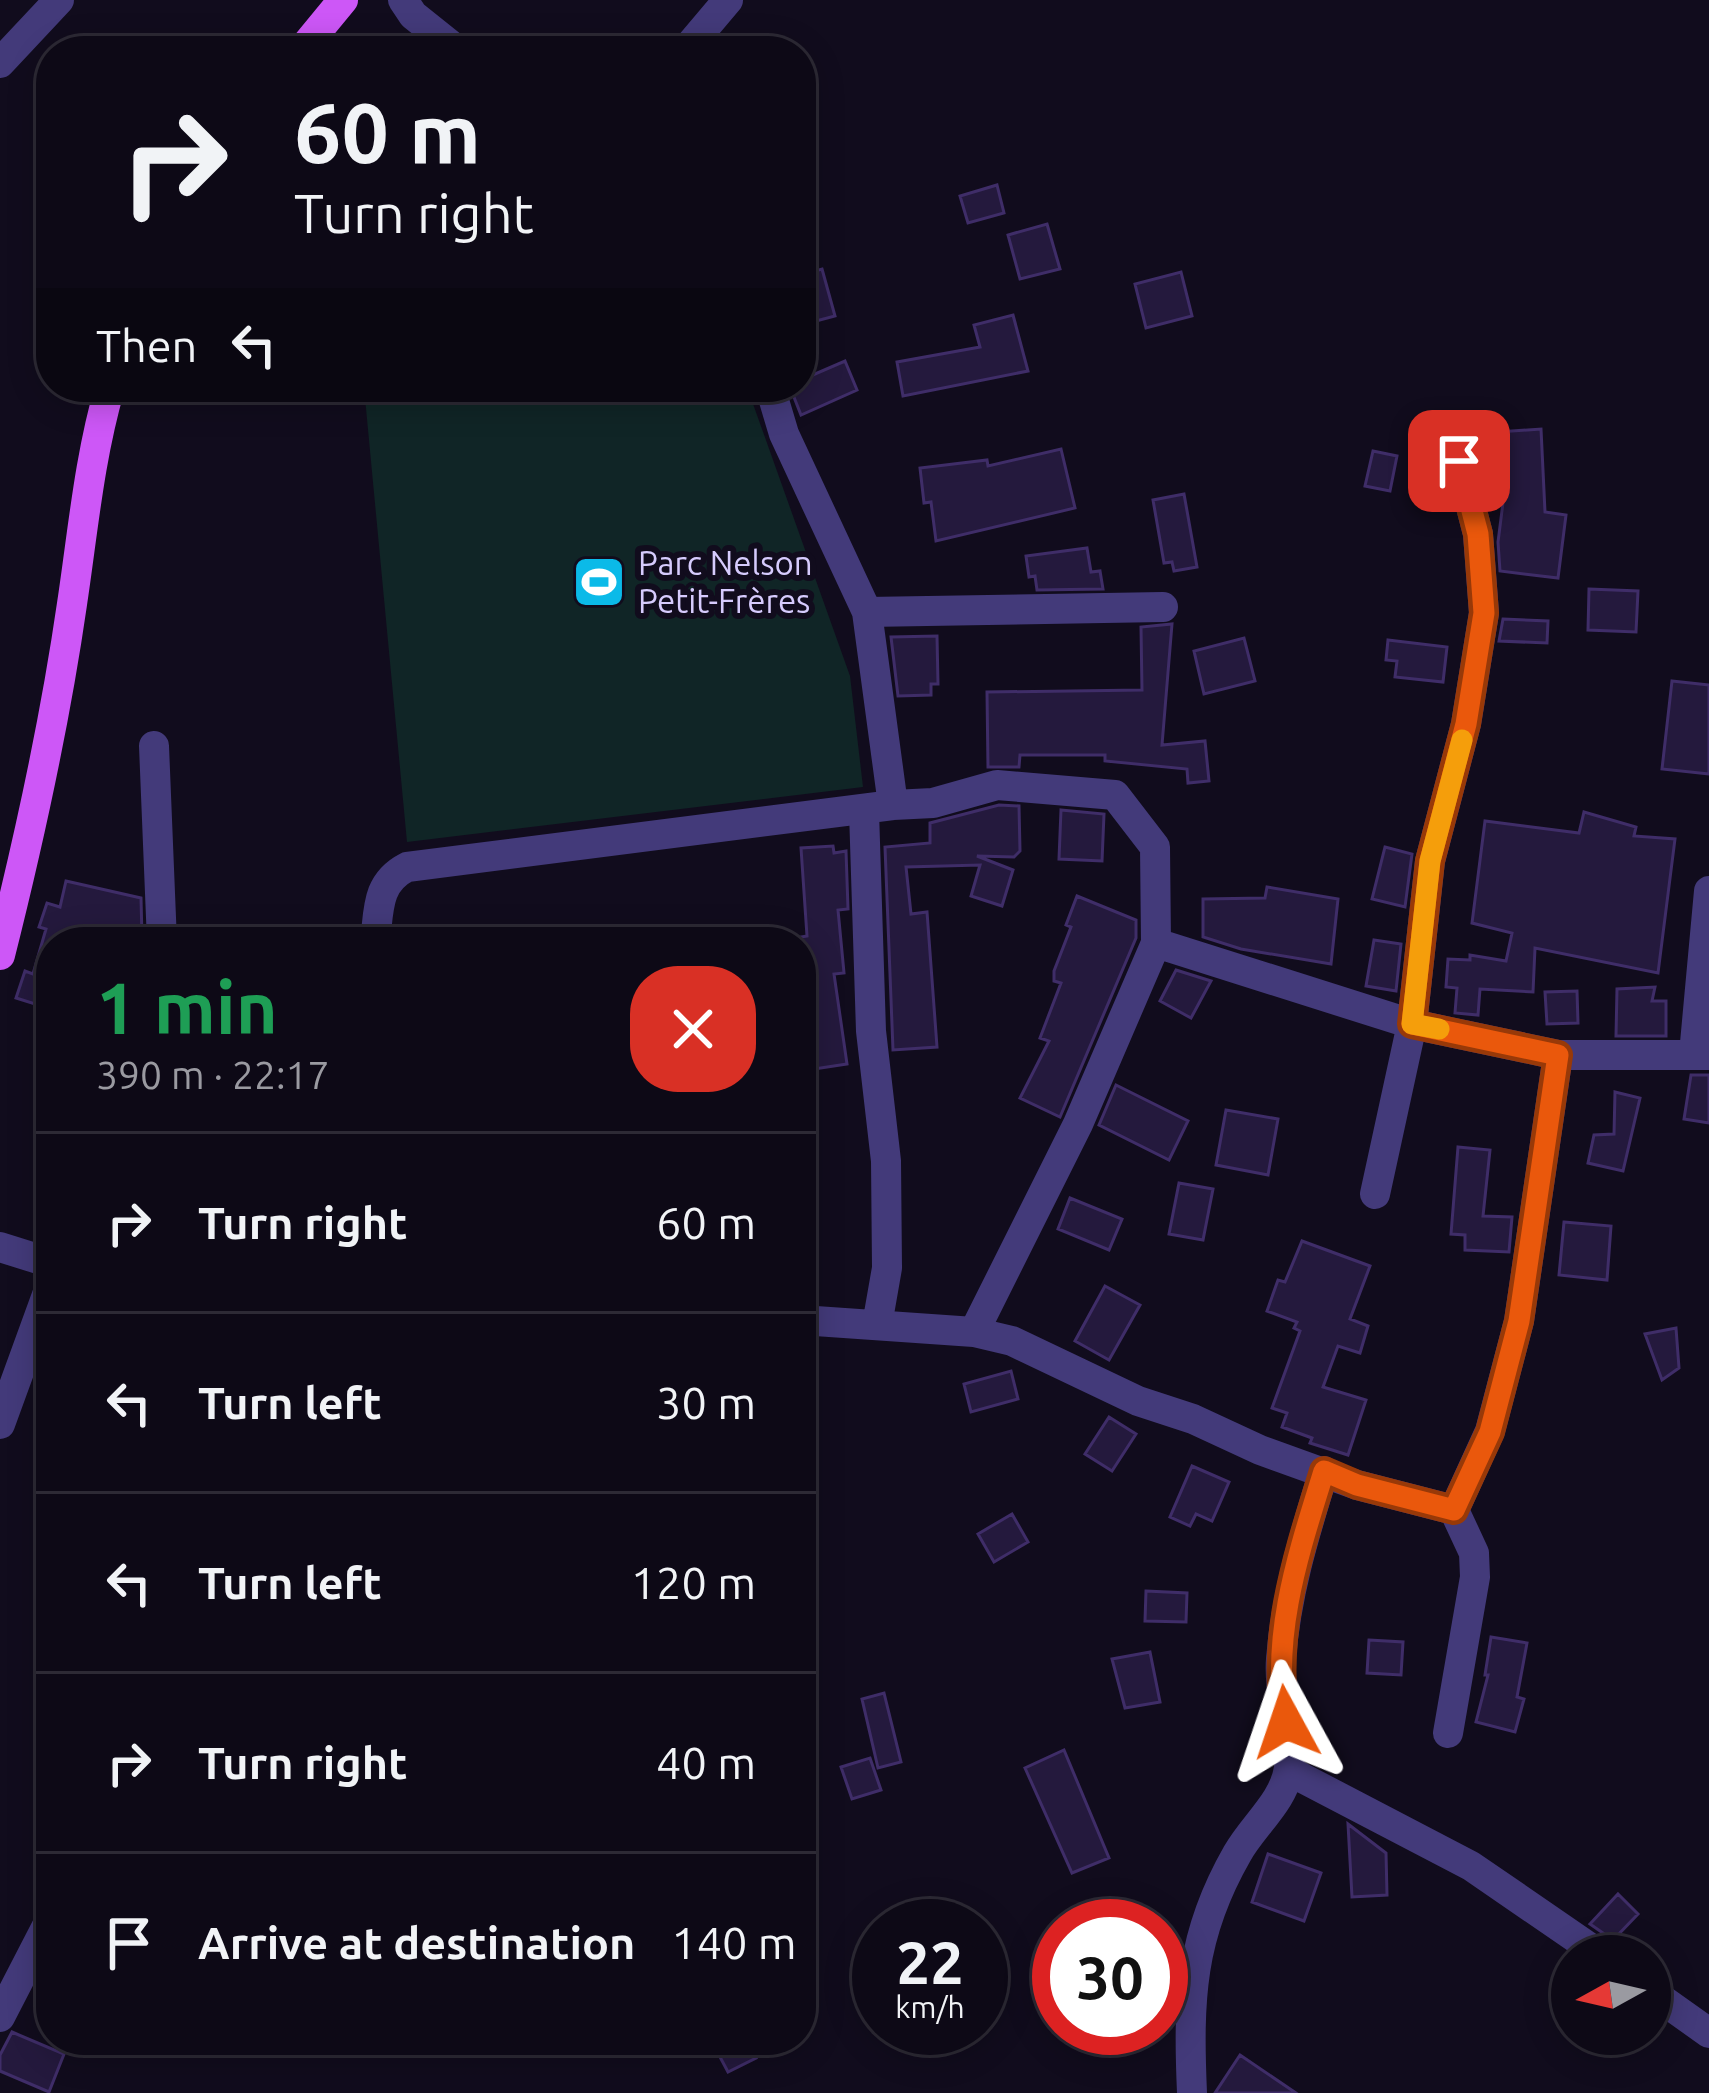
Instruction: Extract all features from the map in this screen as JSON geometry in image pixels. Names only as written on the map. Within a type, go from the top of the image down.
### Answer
[{"type":"main road","points":[[313,36],[343,0]]},
{"type":"main road","points":[[0,956],[30,834],[72,604],[85,502],[107,402]]},
{"type":"street","points":[[0,63],[59,0]]},
{"type":"street","points":[[403,0],[439,36]]},
{"type":"street","points":[[698,36],[728,0]]},
{"type":"street","points":[[774,402],[784,434],[867,612],[878,808],[871,1031],[886,1161],[887,1268],[877,1325]]},
{"type":"street","points":[[1375,1194],[1412,1024],[1430,861],[1466,724],[1484,613],[1478,534],[1459,461]]},
{"type":"street","points":[[867,612],[1163,607]]},
{"type":"street","points":[[154,746],[161,927]]},
{"type":"street","points":[[377,927],[382,889],[407,867],[933,803],[997,784],[1115,795],[1155,847],[1156,943],[1078,1124],[974,1332]]},
{"type":"street","points":[[1156,943],[1412,1024],[1558,1055],[1701,1054],[1709,891]]},
{"type":"street","points":[[1454,1510],[1490,1432],[1519,1321],[1558,1055]]},
{"type":"street","points":[[0,1247],[36,1258]]},
{"type":"street","points":[[816,1320],[974,1332],[1012,1340],[1138,1401],[1357,1485],[1454,1510]]},
{"type":"street","points":[[0,1424],[36,1325]]},
{"type":"street","points":[[1192,2093],[1191,2020],[1202,1928],[1240,1848],[1280,1795],[1289,1771],[1281,1660],[1294,1569],[1324,1471]]},
{"type":"street","points":[[1448,1733],[1475,1577],[1474,1552],[1454,1510]]},
{"type":"street","points":[[1289,1771],[1471,1866],[1571,1935]]},
{"type":"street","points":[[0,2017],[36,1947]]},
{"type":"street","points":[[1671,2005],[1709,2033]]},
{"type":"green space","name":"Parc Nelson Petit-Frères","points":[[365,402],[752,402],[850,676],[863,787],[407,842]]},
{"type":"building","points":[[997,185],[1004,213],[968,223],[960,196]]},
{"type":"building","points":[[1047,224],[1060,269],[1020,279],[1008,235]]},
{"type":"building","points":[[822,269],[835,316],[816,321],[816,271]]},
{"type":"building","points":[[1181,272],[1192,316],[1146,328],[1135,284]]},
{"type":"building","points":[[1013,315],[1028,371],[903,396],[897,362],[980,347],[974,325]]},
{"type":"building","points":[[845,361],[857,390],[801,415],[796,402],[816,402],[816,374]]},
{"type":"building","points":[[1541,429],[1545,512],[1566,515],[1558,578],[1500,571],[1498,542],[1506,479],[1487,480],[1484,433]]},
{"type":"building","points":[[1061,449],[1075,508],[936,541],[920,468],[987,460],[988,466]]},
{"type":"building","points":[[1373,451],[1397,456],[1390,491],[1365,486]]},
{"type":"building","points":[[1184,494],[1197,567],[1174,571],[1172,562],[1164,563],[1153,500]]},
{"type":"building","points":[[1087,548],[1091,572],[1100,571],[1103,589],[1037,590],[1035,576],[1029,577],[1026,556]]},
{"type":"building","points":[[1589,589],[1638,591],[1636,632],[1588,630]]},
{"type":"building","points":[[1503,619],[1548,621],[1547,643],[1499,641]]},
{"type":"building","points":[[1172,624],[1162,745],[1205,741],[1209,781],[1188,783],[1187,769],[1105,761],[1105,755],[1020,755],[1019,767],[988,767],[987,692],[1142,690],[1141,627]]},
{"type":"building","points":[[937,636],[938,684],[931,684],[931,695],[898,696],[891,637]]},
{"type":"building","points":[[1244,638],[1255,681],[1204,694],[1194,651]]},
{"type":"building","points":[[1388,640],[1447,647],[1443,682],[1395,677],[1397,661],[1386,660]]},
{"type":"building","points":[[1672,681],[1709,685],[1709,774],[1662,769]]},
{"type":"building","points":[[999,805],[1019,806],[1020,851],[1014,857],[977,856],[1013,870],[1002,906],[971,896],[980,865],[906,867],[911,914],[927,912],[937,1047],[893,1050],[885,847],[930,843],[930,823]]},
{"type":"building","points":[[1061,810],[1104,814],[1102,861],[1059,859]]},
{"type":"building","points":[[1584,812],[1636,827],[1634,836],[1675,839],[1658,973],[1535,948],[1533,992],[1480,989],[1478,1015],[1455,1013],[1457,988],[1446,987],[1448,959],[1470,960],[1470,955],[1506,961],[1512,933],[1472,923],[1485,821],[1579,833]]},
{"type":"building","points":[[833,846],[834,853],[846,851],[848,909],[838,910],[844,973],[834,974],[847,1064],[816,1069],[816,927],[806,927],[801,848]]},
{"type":"building","points":[[1385,847],[1412,854],[1405,907],[1372,899]]},
{"type":"building","points":[[66,881],[141,898],[142,927],[39,927],[47,903],[60,907]]},
{"type":"building","points":[[1267,887],[1338,899],[1331,964],[1241,949],[1203,937],[1203,899],[1265,898]]},
{"type":"building","points":[[1077,896],[1136,920],[1136,938],[1060,1117],[1020,1098],[1049,1041],[1040,1038],[1061,983],[1054,981],[1054,971]]},
{"type":"building","points":[[1374,940],[1401,944],[1396,991],[1366,986]]},
{"type":"building","points":[[36,964],[36,1004],[16,998],[25,971],[33,974]]},
{"type":"building","points":[[1176,970],[1211,981],[1191,1018],[1160,1001]]},
{"type":"building","points":[[1655,987],[1652,1001],[1666,1001],[1666,1036],[1616,1036],[1617,989]]},
{"type":"building","points":[[1577,991],[1578,1023],[1547,1024],[1545,992]]},
{"type":"building","points":[[1691,1075],[1709,1075],[1709,1123],[1684,1119]]},
{"type":"building","points":[[1116,1085],[1188,1121],[1169,1160],[1099,1125]]},
{"type":"building","points":[[1615,1092],[1640,1098],[1623,1171],[1588,1163],[1594,1135],[1614,1134]]},
{"type":"building","points":[[1226,1110],[1278,1119],[1268,1175],[1216,1165]]},
{"type":"building","points":[[1458,1147],[1490,1150],[1483,1216],[1512,1217],[1509,1252],[1465,1250],[1465,1235],[1451,1234]]},
{"type":"building","points":[[1179,1183],[1213,1189],[1203,1240],[1169,1234]]},
{"type":"building","points":[[1070,1198],[1122,1219],[1109,1250],[1058,1229]]},
{"type":"building","points":[[1564,1222],[1611,1226],[1607,1280],[1559,1275]]},
{"type":"building","points":[[1302,1241],[1370,1266],[1350,1319],[1368,1326],[1360,1353],[1338,1346],[1323,1387],[1366,1400],[1348,1455],[1310,1443],[1312,1438],[1282,1427],[1287,1413],[1272,1408],[1300,1331],[1294,1328],[1297,1322],[1267,1311],[1278,1280],[1285,1282]]},
{"type":"building","points":[[1105,1286],[1140,1305],[1109,1360],[1075,1341]]},
{"type":"building","points":[[1676,1328],[1679,1368],[1662,1380],[1645,1334]]},
{"type":"building","points":[[1011,1371],[1018,1399],[971,1412],[964,1384]]},
{"type":"building","points":[[1109,1417],[1136,1434],[1112,1471],[1085,1454]]},
{"type":"building","points":[[1192,1466],[1229,1482],[1212,1521],[1196,1514],[1190,1526],[1170,1517]]},
{"type":"building","points":[[1012,1514],[1028,1542],[994,1562],[978,1534]]},
{"type":"building","points":[[1146,1591],[1187,1593],[1186,1622],[1145,1621]]},
{"type":"building","points":[[1491,1637],[1527,1643],[1517,1697],[1524,1699],[1515,1732],[1476,1722],[1488,1675]]},
{"type":"building","points":[[1369,1640],[1403,1642],[1401,1675],[1367,1673]]},
{"type":"building","points":[[1150,1652],[1160,1702],[1125,1708],[1112,1659]]},
{"type":"building","points":[[884,1693],[901,1762],[878,1768],[862,1699]]},
{"type":"building","points":[[1064,1750],[1109,1858],[1072,1873],[1025,1768]]},
{"type":"building","points":[[870,1758],[881,1790],[852,1799],[841,1767]]},
{"type":"building","points":[[1348,1824],[1386,1853],[1387,1895],[1352,1897]]},
{"type":"building","points":[[1268,1854],[1321,1873],[1304,1921],[1252,1902]]},
{"type":"building","points":[[1618,1894],[1638,1914],[1618,1935],[1606,1935],[1590,1924]]},
{"type":"building","points":[[12,2032],[36,2042],[36,2055],[64,2055],[49,2092],[0,2071],[0,2055]]},
{"type":"building","points":[[719,2055],[754,2055],[756,2058],[728,2072]]},
{"type":"building","points":[[1240,2055],[1296,2093],[1215,2093]]},
{"type":"slow traffic","points":[[1439,1029],[1412,1024],[1430,861],[1462,740]]},
{"type":"place","name":"Parc Nelson Petit-Frères","points":[[599,582]]},
{"type":"route","points":[[1286,1722],[1281,1660],[1294,1569],[1324,1471],[1357,1485],[1454,1510],[1490,1432],[1519,1321],[1558,1055],[1412,1024],[1430,861],[1466,724],[1484,613],[1478,534],[1459,461]]}]
